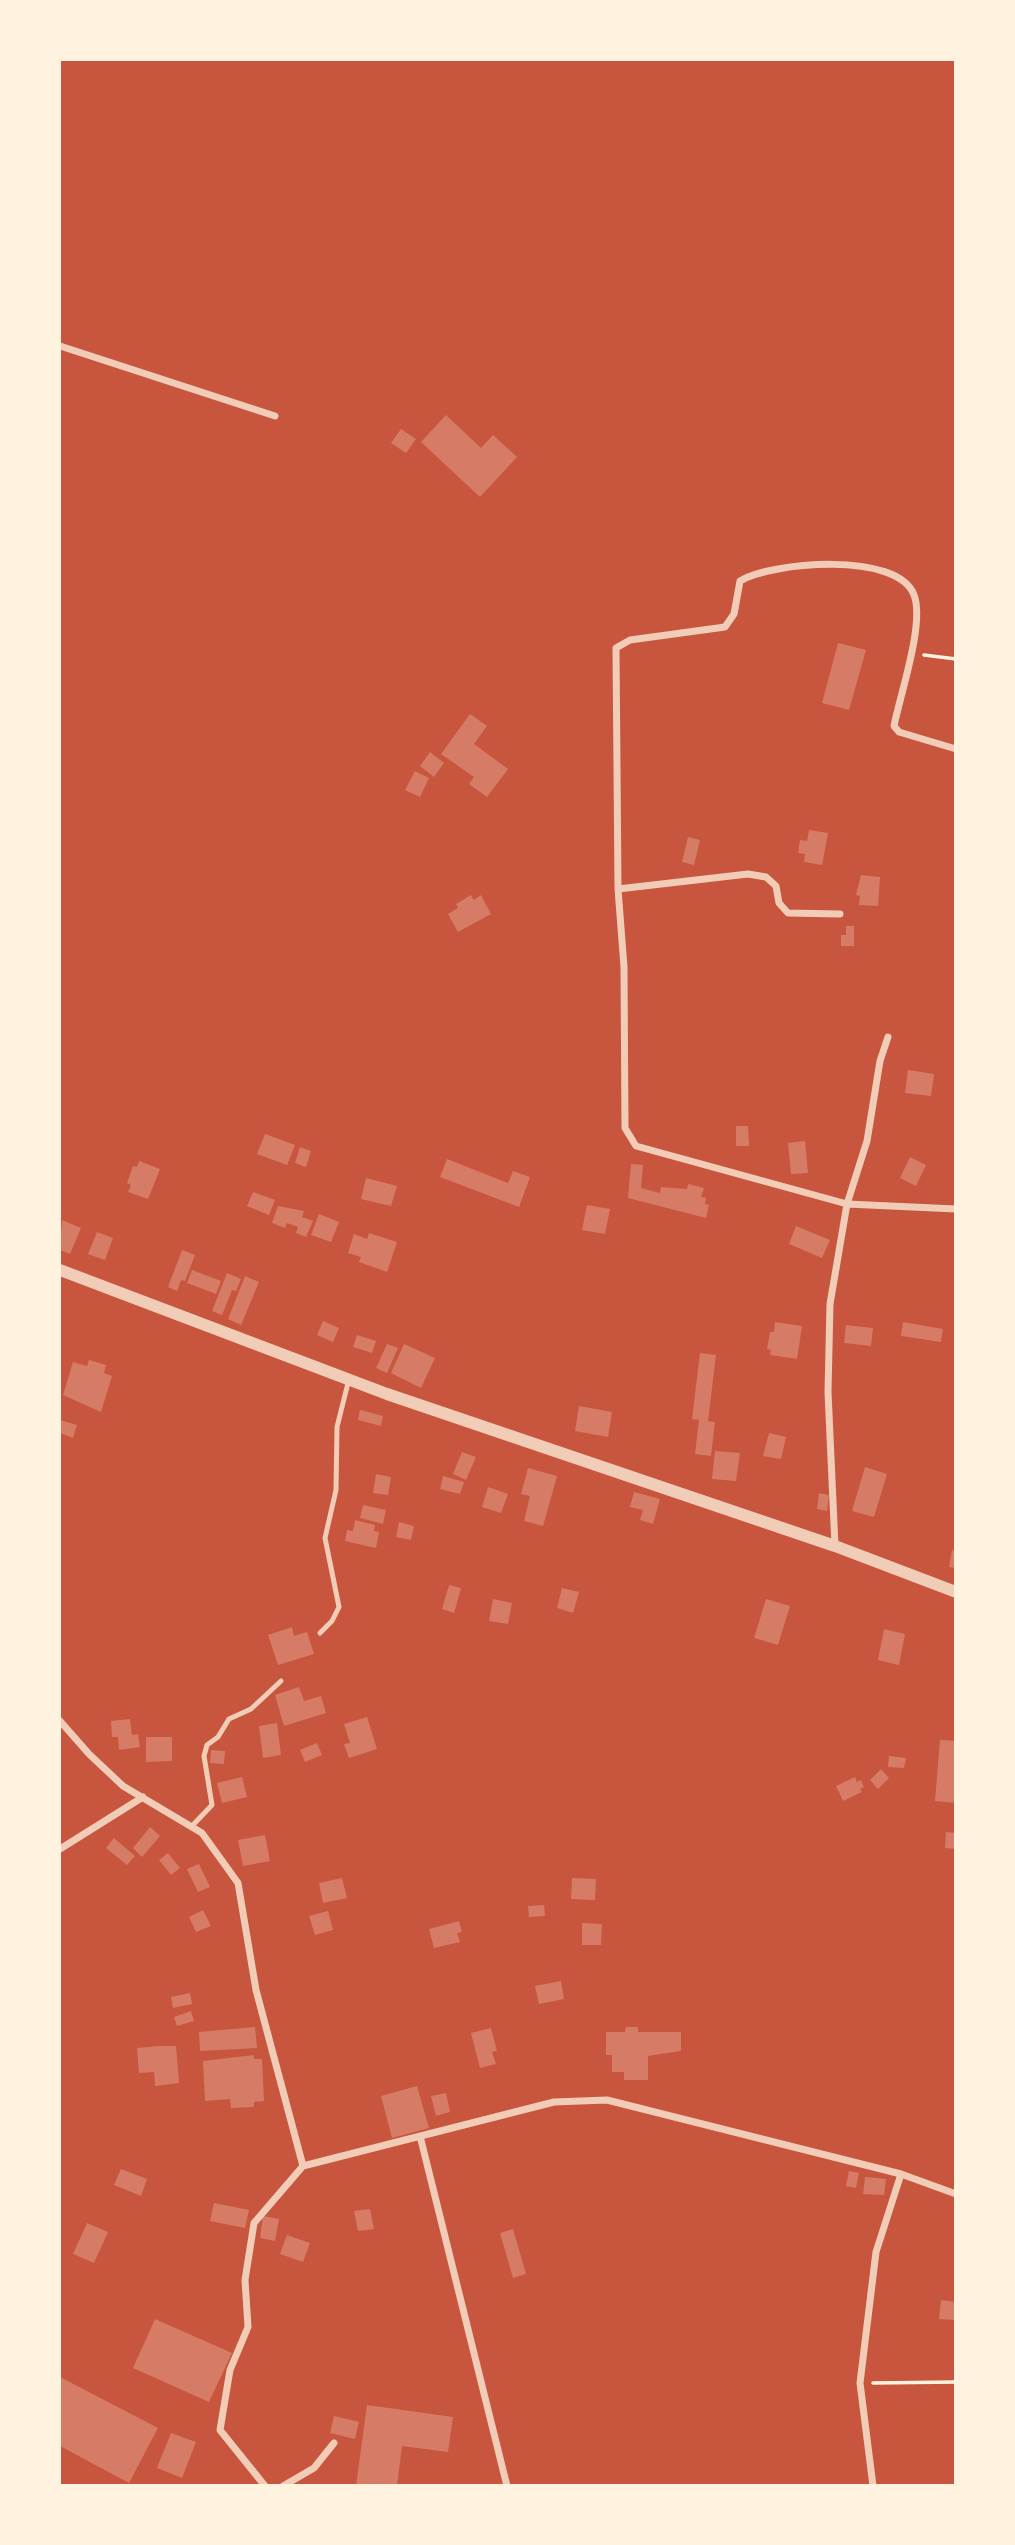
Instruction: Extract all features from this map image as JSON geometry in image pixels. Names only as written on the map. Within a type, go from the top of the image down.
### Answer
[{"type":"street","points":[[60,346],[275,416]]},
{"type":"street","points":[[956,749],[899,732],[894,726],[913,650],[915,596],[908,584],[888,573],[859,566],[814,565],[752,573],[740,582],[734,614],[725,627],[630,640],[616,648],[618,889],[624,967],[625,1128],[628,1138],[636,1146],[847,1204],[956,1209]]},
{"type":"street","points":[[618,889],[748,874],[765,877],[776,886],[779,903],[788,913],[840,914]]},
{"type":"street","points":[[835,1546],[828,1392],[830,1304],[847,1204],[867,1141],[880,1061],[888,1037]]},
{"type":"street","points":[[60,1270],[349,1379],[835,1546],[956,1592]]},
{"type":"street","points":[[60,1721],[89,1754],[123,1786],[202,1832],[238,1883],[256,1990],[303,2166]]},
{"type":"street","points":[[60,1849],[143,1797]]},
{"type":"street","points":[[265,2486],[220,2430],[230,2370],[248,2327],[245,2280],[254,2223],[303,2166],[554,2102],[607,2100],[901,2174],[956,2194]]},
{"type":"street","points":[[420,2136],[506,2486]]},
{"type":"street","points":[[873,2486],[860,2383],[876,2252],[901,2174]]},
{"type":"street","points":[[283,2486],[314,2468],[334,2443]]},
{"type":"lane","points":[[320,1633],[332,1621],[339,1607],[325,1538],[336,1490],[337,1427],[349,1379]]},
{"type":"lane","points":[[191,1826],[212,1805],[204,1756],[207,1745],[218,1737],[229,1719],[251,1709],[281,1681]]},
{"type":"path","points":[[913,650],[923,655],[956,659]]},
{"type":"path","points":[[860,2383],[956,2382]]},
{"type":"building","points":[[446,415],[481,448],[493,435],[517,457],[480,497],[421,442]]},
{"type":"building","points":[[401,429],[416,439],[406,453],[391,443]]},
{"type":"building","points":[[838,643],[866,650],[849,710],[822,703]]},
{"type":"building","points":[[470,714],[487,726],[474,744],[508,769],[487,797],[469,784],[474,777],[441,754]]},
{"type":"building","points":[[430,752],[444,763],[434,777],[420,766]]},
{"type":"building","points":[[415,771],[429,778],[420,797],[405,790]]},
{"type":"building","points":[[809,830],[828,833],[822,865],[804,862],[805,854],[798,853],[800,840],[807,841]]},
{"type":"building","points":[[688,837],[700,840],[694,865],[682,862]]},
{"type":"building","points":[[861,875],[880,877],[878,906],[859,905],[860,896],[856,895]]},
{"type":"building","points":[[471,895],[474,900],[481,895],[491,914],[458,932],[448,914],[458,908],[456,904]]},
{"type":"building","points":[[846,926],[854,926],[854,946],[841,946],[841,935],[846,935]]},
{"type":"building","points":[[908,1070],[934,1074],[931,1096],[905,1093]]},
{"type":"building","points":[[736,1126],[748,1126],[749,1146],[736,1146]]},
{"type":"building","points":[[265,1134],[295,1145],[287,1165],[257,1154]]},
{"type":"building","points":[[805,1141],[808,1173],[791,1174],[788,1143]]},
{"type":"building","points":[[300,1147],[311,1151],[306,1167],[295,1163]]},
{"type":"building","points":[[910,1157],[926,1165],[916,1186],[900,1178]]},
{"type":"building","points":[[447,1159],[508,1183],[513,1171],[530,1177],[519,1207],[440,1177]]},
{"type":"building","points":[[139,1161],[160,1169],[148,1199],[128,1192],[131,1185],[127,1183],[133,1166],[137,1167]]},
{"type":"building","points":[[631,1164],[643,1165],[641,1188],[660,1193],[661,1187],[687,1189],[688,1184],[704,1188],[701,1197],[706,1198],[705,1204],[709,1205],[706,1218],[628,1198]]},
{"type":"building","points":[[366,1178],[397,1186],[391,1206],[361,1199]]},
{"type":"building","points":[[253,1192],[275,1200],[269,1215],[247,1206]]},
{"type":"building","points":[[587,1205],[610,1209],[605,1234],[582,1230]]},
{"type":"building","points":[[278,1206],[304,1211],[302,1217],[313,1221],[306,1237],[296,1233],[298,1227],[287,1223],[285,1228],[272,1223]]},
{"type":"building","points":[[319,1214],[339,1222],[331,1242],[311,1235]]},
{"type":"building","points":[[62,1220],[81,1228],[70,1254],[60,1250]]},
{"type":"building","points":[[796,1226],[830,1240],[822,1258],[789,1244]]},
{"type":"building","points":[[97,1232],[113,1238],[105,1260],[88,1254]]},
{"type":"building","points":[[369,1233],[397,1242],[387,1272],[359,1262],[361,1257],[348,1253],[354,1234],[367,1239]]},
{"type":"building","points":[[182,1250],[195,1255],[185,1281],[181,1280],[177,1291],[168,1287]]},
{"type":"building","points":[[192,1270],[221,1281],[216,1294],[187,1283]]},
{"type":"building","points":[[227,1273],[241,1279],[236,1291],[232,1290],[222,1315],[212,1311]]},
{"type":"building","points":[[245,1276],[259,1282],[241,1325],[228,1319]]},
{"type":"building","points":[[323,1321],[339,1328],[333,1342],[317,1335]]},
{"type":"building","points":[[775,1322],[802,1326],[797,1359],[770,1355],[771,1350],[767,1349]]},
{"type":"building","points":[[903,1322],[943,1329],[941,1342],[901,1336]]},
{"type":"building","points":[[846,1325],[873,1328],[871,1346],[844,1343]]},
{"type":"building","points":[[357,1335],[376,1341],[372,1353],[353,1347]]},
{"type":"building","points":[[387,1344],[398,1348],[387,1373],[376,1368]]},
{"type":"building","points":[[404,1344],[435,1358],[421,1388],[391,1373]]},
{"type":"building","points":[[700,1353],[716,1355],[708,1421],[715,1422],[711,1456],[695,1454],[699,1420],[692,1419]]},
{"type":"building","points":[[89,1360],[106,1365],[104,1373],[112,1376],[101,1412],[63,1395],[73,1362],[87,1366]]},
{"type":"building","points":[[579,1406],[612,1412],[608,1437],[575,1431]]},
{"type":"building","points":[[360,1410],[383,1416],[381,1426],[358,1420]]},
{"type":"building","points":[[60,1420],[77,1425],[73,1438],[60,1433]]},
{"type":"building","points":[[769,1433],[786,1437],[781,1459],[763,1456]]},
{"type":"building","points":[[715,1451],[740,1453],[736,1481],[712,1479]]},
{"type":"building","points":[[462,1452],[476,1457],[466,1480],[453,1474]]},
{"type":"building","points":[[865,1467],[887,1474],[874,1517],[852,1511]]},
{"type":"building","points":[[528,1468],[557,1476],[543,1526],[524,1521],[530,1496],[521,1494]]},
{"type":"building","points":[[376,1474],[391,1477],[388,1495],[373,1493]]},
{"type":"building","points":[[443,1476],[464,1482],[460,1494],[440,1489]]},
{"type":"building","points":[[488,1487],[508,1494],[501,1513],[482,1507]]},
{"type":"building","points":[[634,1492],[660,1499],[653,1524],[640,1520],[643,1510],[630,1507]]},
{"type":"building","points":[[819,1493],[829,1495],[827,1511],[817,1509]]},
{"type":"building","points":[[363,1505],[386,1510],[383,1524],[360,1518]]},
{"type":"building","points":[[355,1520],[375,1525],[374,1531],[379,1532],[376,1548],[345,1541],[347,1530],[353,1531]]},
{"type":"building","points":[[399,1522],[414,1526],[411,1540],[396,1537]]},
{"type":"building","points":[[952,1550],[956,1551],[956,1568],[949,1567]]},
{"type":"building","points":[[449,1585],[461,1588],[454,1613],[442,1609]]},
{"type":"building","points":[[562,1588],[579,1592],[573,1613],[557,1608]]},
{"type":"building","points":[[493,1599],[512,1603],[508,1624],[489,1621]]},
{"type":"building","points":[[766,1599],[790,1606],[778,1645],[754,1638]]},
{"type":"building","points":[[292,1627],[294,1636],[307,1632],[314,1654],[278,1665],[268,1635]]},
{"type":"building","points":[[884,1629],[905,1634],[899,1665],[878,1660]]},
{"type":"building","points":[[299,1687],[304,1701],[321,1696],[326,1713],[284,1726],[275,1695]]},
{"type":"building","points":[[367,1717],[377,1749],[349,1758],[344,1744],[350,1743],[344,1724]]},
{"type":"building","points":[[130,1719],[132,1735],[138,1734],[140,1747],[119,1750],[118,1737],[112,1737],[111,1721]]},
{"type":"building","points":[[277,1723],[281,1755],[263,1758],[259,1726]]},
{"type":"building","points":[[146,1737],[172,1737],[172,1761],[146,1762]]},
{"type":"building","points":[[940,1740],[956,1741],[956,1803],[935,1801]]},
{"type":"building","points":[[317,1743],[322,1755],[305,1762],[300,1750]]},
{"type":"building","points":[[211,1750],[225,1751],[224,1764],[210,1763]]},
{"type":"building","points":[[889,1756],[906,1758],[904,1768],[888,1767]]},
{"type":"building","points":[[881,1769],[889,1778],[878,1789],[870,1780]]},
{"type":"building","points":[[242,1777],[247,1797],[222,1803],[217,1783]]},
{"type":"building","points":[[855,1777],[857,1782],[861,1780],[864,1787],[860,1789],[862,1792],[843,1801],[836,1786]]},
{"type":"building","points":[[150,1827],[160,1836],[142,1857],[133,1848]]},
{"type":"building","points":[[946,1832],[956,1833],[956,1849],[945,1848]]},
{"type":"building","points":[[265,1835],[270,1861],[243,1866],[238,1840]]},
{"type":"building","points":[[114,1838],[135,1856],[127,1865],[106,1848]]},
{"type":"building","points":[[168,1853],[180,1868],[171,1875],[159,1860]]},
{"type":"building","points":[[199,1864],[210,1887],[198,1892],[187,1869]]},
{"type":"building","points":[[342,1878],[347,1898],[323,1903],[319,1883]]},
{"type":"building","points":[[572,1878],[596,1879],[595,1900],[571,1899]]},
{"type":"building","points":[[544,1905],[545,1916],[529,1917],[528,1906]]},
{"type":"building","points":[[203,1910],[211,1926],[196,1932],[189,1917]]},
{"type":"building","points":[[328,1911],[333,1930],[315,1935],[309,1916]]},
{"type":"building","points":[[459,1921],[462,1932],[457,1933],[460,1942],[434,1948],[429,1929]]},
{"type":"building","points":[[582,1923],[602,1924],[601,1945],[582,1945]]},
{"type":"building","points":[[561,1981],[564,1999],[539,2004],[535,1986]]},
{"type":"building","points":[[190,1993],[192,2004],[173,2008],[171,1997]]},
{"type":"building","points":[[191,2011],[194,2021],[177,2026],[174,2017]]},
{"type":"building","points":[[255,2027],[257,2048],[200,2051],[199,2032]]},
{"type":"building","points":[[626,2027],[638,2027],[638,2032],[681,2032],[681,2051],[648,2056],[648,2080],[624,2080],[624,2072],[612,2072],[612,2055],[606,2055],[606,2032],[625,2032]]},
{"type":"building","points":[[491,2028],[497,2051],[492,2052],[496,2064],[480,2068],[471,2033]]},
{"type":"building","points":[[176,2046],[179,2083],[155,2086],[154,2072],[139,2073],[137,2048]]},
{"type":"building","points":[[254,2055],[254,2059],[262,2059],[264,2101],[254,2102],[254,2107],[231,2108],[230,2099],[205,2101],[203,2061]]},
{"type":"building","points":[[417,2086],[429,2128],[392,2138],[381,2096]]},
{"type":"building","points":[[446,2093],[450,2112],[436,2116],[431,2096]]},
{"type":"building","points":[[121,2169],[147,2179],[141,2196],[114,2185]]},
{"type":"building","points":[[849,2171],[859,2173],[856,2188],[846,2186]]},
{"type":"building","points":[[865,2177],[886,2179],[884,2195],[863,2194]]},
{"type":"building","points":[[214,2203],[249,2210],[245,2228],[210,2221]]},
{"type":"building","points":[[370,2209],[374,2229],[358,2231],[354,2211]]},
{"type":"building","points":[[263,2216],[279,2219],[275,2241],[260,2238]]},
{"type":"building","points":[[87,2223],[108,2232],[94,2263],[73,2254]]},
{"type":"building","points":[[513,2229],[526,2274],[513,2278],[500,2233]]},
{"type":"building","points":[[287,2235],[310,2243],[303,2262],[280,2254]]},
{"type":"building","points":[[941,2300],[956,2302],[956,2320],[939,2319]]},
{"type":"building","points":[[155,2319],[232,2353],[209,2402],[133,2368]]},
{"type":"building","points":[[60,2377],[158,2428],[129,2483],[60,2446]]},
{"type":"building","points":[[367,2405],[453,2417],[448,2452],[402,2446],[397,2486],[356,2486]]},
{"type":"building","points":[[334,2416],[359,2422],[355,2439],[330,2433]]},
{"type":"building","points":[[171,2433],[196,2442],[182,2478],[157,2468]]}]
